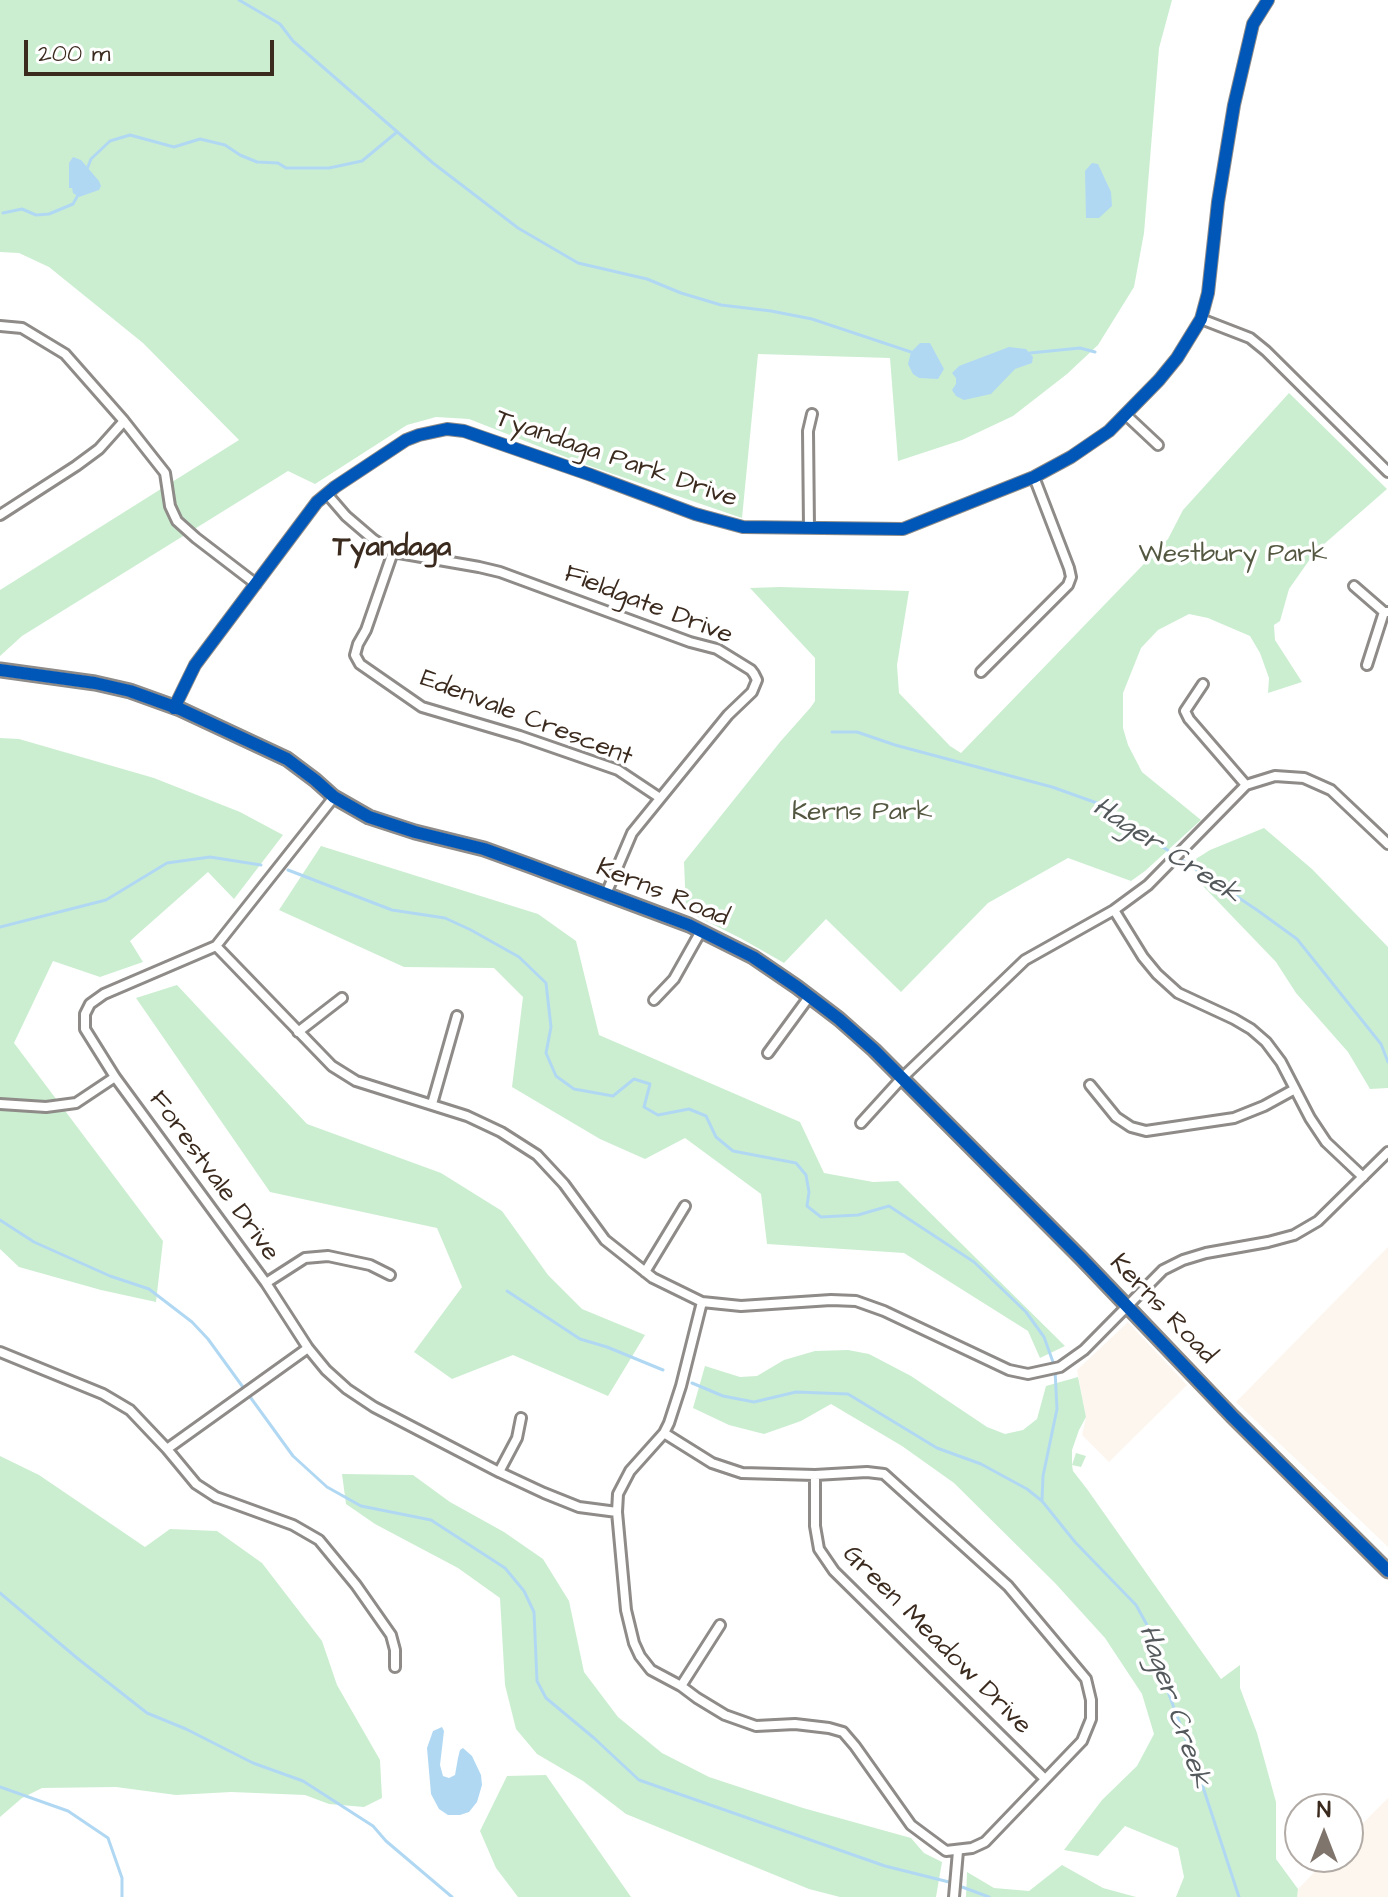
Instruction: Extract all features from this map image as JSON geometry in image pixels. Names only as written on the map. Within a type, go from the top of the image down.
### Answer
[{"type":"street","name":"Tyandaga Park Drive","points":[[174,708],[195,665],[307,513],[327,494],[406,440],[419,435],[447,429],[464,431],[695,514],[743,527],[903,529],[1034,477],[1071,457],[1109,431],[1159,380],[1201,319],[1209,283],[1234,105],[1253,24],[1268,0]]},
{"type":"street","points":[[1201,319],[1250,338],[1388,472]]},
{"type":"street","points":[[0,326],[22,328],[65,354],[165,473],[170,506],[177,521],[256,584]]},
{"type":"street","points":[[809,528],[808,431],[812,414]]},
{"type":"street","points":[[1126,415],[1158,445]]},
{"type":"street","points":[[0,515],[99,449],[124,421]]},
{"type":"street","points":[[981,672],[1068,585],[1071,577],[1034,477]]},
{"type":"street","name":"Fieldgate Drive","points":[[327,494],[346,516],[393,552],[500,572],[690,642],[717,649],[751,670],[757,680],[752,692],[728,715],[632,833],[606,894]]},
{"type":"street","name":"Edenvale Crescent","points":[[393,552],[366,630],[358,644],[355,655],[360,664],[422,707],[618,770],[660,798]]},
{"type":"street","points":[[1354,586],[1386,612],[1367,665]]},
{"type":"street","name":"Kerns Road","points":[[0,670],[130,691],[287,759],[334,797],[369,817],[392,826],[484,849],[701,931],[753,957],[809,997],[874,1050],[1388,1571]]},
{"type":"street","points":[[1203,684],[1185,711],[1246,785]]},
{"type":"street","points":[[861,1123],[901,1079],[1025,960],[1114,910],[1148,885],[1246,785],[1275,776],[1304,778],[1331,790],[1388,844]]},
{"type":"street","name":"Forestvale Drive","points":[[334,797],[216,946],[104,994],[90,1004],[85,1014],[85,1029],[115,1077],[326,1370],[374,1407],[499,1472],[579,1507],[617,1512]]},
{"type":"street","points":[[1114,910],[1143,957],[1178,993],[1234,1019],[1266,1042],[1281,1062],[1326,1142],[1363,1177]]},
{"type":"street","points":[[654,1000],[674,979],[701,931]]},
{"type":"street","points":[[216,946],[332,1066],[356,1081],[467,1116],[501,1132],[537,1155],[564,1184],[605,1240],[645,1272],[702,1302],[741,1306],[856,1301],[1009,1370],[1028,1374],[1060,1367],[1084,1350],[1163,1270],[1183,1260],[1294,1235],[1318,1221],[1388,1152]]},
{"type":"street","points":[[768,1053],[809,997]]},
{"type":"street","points":[[298,1032],[342,998]]},
{"type":"street","points":[[432,1104],[457,1016]]},
{"type":"street","points":[[0,1104],[46,1107],[76,1103],[115,1077]]},
{"type":"street","points":[[1090,1085],[1116,1117],[1131,1127],[1146,1131],[1234,1118],[1295,1089]]},
{"type":"street","points":[[645,1272],[685,1206]]},
{"type":"street","points":[[266,1283],[305,1258],[328,1256],[370,1265],[390,1275]]},
{"type":"street","points":[[664,1433],[712,1463],[742,1473],[884,1474],[1008,1586],[1086,1679],[1091,1719],[1082,1741],[985,1842],[972,1848],[946,1851],[911,1825],[843,1732],[795,1724],[756,1726],[725,1715],[651,1670],[640,1656],[626,1610],[618,1494],[630,1471],[664,1433],[681,1386],[702,1302]]},
{"type":"street","points":[[167,1449],[308,1348]]},
{"type":"street","points":[[0,1352],[103,1394],[130,1410],[196,1484],[216,1497],[293,1525],[319,1540],[391,1635],[395,1667]]},
{"type":"street","points":[[499,1472],[517,1438],[521,1418]]},
{"type":"street","name":"Green Meadow Drive","points":[[815,1475],[815,1526],[819,1549],[834,1571],[1045,1779]]},
{"type":"street","points":[[681,1686],[720,1625]]},
{"type":"street","points":[[954,1897],[958,1851]]},
{"type":"shaded area","points":[[1388,1247],[1388,1547],[1236,1402]]},
{"type":"shaded area","points":[[1128,1322],[1187,1385],[1109,1462],[1082,1435],[1086,1417],[1077,1370]]},
{"type":"shaded area","points":[[1388,1798],[1388,1897],[1297,1897],[1298,1889],[1314,1873],[1364,1873],[1364,1822]]},
{"type":"green space","points":[[0,0],[1172,0],[1159,48],[1144,233],[1134,287],[1098,345],[1013,416],[962,440],[898,461],[890,358],[758,354],[742,518],[581,463],[469,419],[436,417],[407,425],[315,484],[288,471],[22,636],[0,656],[0,590],[239,440],[143,343],[49,267],[19,253],[0,252]]},
{"type":"green space","points":[[1289,393],[1387,489],[1315,552],[1289,589],[1280,621],[1274,625],[1275,640],[1302,682],[1268,693],[1269,678],[1250,636],[1208,618],[1189,614],[1158,630],[1141,648],[1123,693],[1123,728],[1128,745],[1142,772],[1201,820],[1145,871],[1131,881],[1068,858],[988,903],[901,992],[826,919],[784,963],[686,911],[684,862],[815,701],[815,658],[750,588],[909,591],[897,665],[899,693],[950,746],[961,753],[1168,539],[1183,510]]},
{"type":"green space","points":[[0,738],[19,739],[154,778],[240,812],[283,835],[234,899],[208,872],[130,941],[143,962],[100,977],[53,961],[14,1043],[163,1241],[156,1302],[19,1267],[0,1249]]},
{"type":"green space","points":[[1264,828],[1312,869],[1388,947],[1388,1088],[1370,1089],[1348,1052],[1296,993],[1276,962],[1203,886],[1191,862],[1210,850]]},
{"type":"green space","points":[[321,846],[538,914],[576,941],[599,1035],[800,1122],[824,1173],[873,1182],[898,1181],[1065,1346],[1040,1358],[1028,1331],[904,1253],[767,1244],[761,1194],[685,1138],[645,1159],[600,1139],[512,1087],[523,997],[494,968],[404,967],[279,910]]},
{"type":"green space","points":[[177,985],[307,1124],[441,1173],[502,1211],[548,1275],[582,1309],[645,1335],[608,1396],[513,1355],[452,1379],[414,1352],[462,1287],[437,1228],[270,1192],[136,998]]},
{"type":"green space","points":[[848,1350],[869,1354],[911,1376],[987,1427],[1005,1434],[1023,1430],[1037,1419],[1046,1386],[1078,1377],[1086,1417],[1072,1450],[1073,1471],[1221,1679],[1240,1665],[1240,1688],[1257,1733],[1276,1802],[1276,1859],[1298,1889],[1297,1897],[1176,1897],[1184,1877],[1178,1848],[1125,1826],[1098,1856],[1064,1850],[1102,1800],[1137,1766],[1154,1734],[1142,1694],[1105,1638],[1055,1583],[954,1483],[902,1446],[831,1404],[801,1421],[764,1434],[729,1425],[693,1408],[705,1366],[740,1377],[757,1376],[784,1360],[815,1351]]},
{"type":"green space","points":[[1076,1453],[1086,1456],[1081,1467],[1072,1465]]},
{"type":"green space","points":[[0,1456],[39,1475],[145,1547],[170,1529],[217,1531],[262,1563],[322,1641],[337,1685],[380,1760],[382,1798],[364,1807],[329,1804],[305,1795],[231,1792],[176,1795],[116,1787],[42,1788],[22,1798],[0,1817]]},
{"type":"green space","points":[[342,1474],[413,1475],[450,1502],[504,1532],[543,1559],[569,1601],[584,1672],[618,1717],[662,1753],[709,1777],[803,1808],[911,1838],[924,1853],[942,1862],[936,1897],[840,1897],[809,1889],[626,1814],[583,1781],[537,1754],[516,1729],[505,1685],[500,1598],[458,1568],[375,1524],[346,1504]]},
{"type":"green space","points":[[546,1775],[631,1897],[518,1897],[496,1868],[480,1831],[507,1776]]},
{"type":"green space","points":[[1062,1865],[1103,1888],[1136,1897],[966,1897],[967,1872],[994,1888],[1029,1891]]},
{"type":"water","points":[[73,157],[81,160],[99,181],[99,190],[79,197],[69,188],[69,163]]},
{"type":"water","points":[[1092,163],[1098,164],[1111,192],[1112,206],[1099,218],[1086,218],[1085,171]]},
{"type":"water","points":[[920,343],[930,343],[944,369],[938,379],[919,378],[908,364],[911,352]]},
{"type":"water","points":[[1009,347],[1026,349],[1033,357],[1032,363],[1015,369],[991,394],[964,400],[956,396],[952,390],[956,378],[952,373],[959,366]]},
{"type":"water","points":[[442,1727],[440,1765],[443,1776],[449,1778],[455,1775],[463,1748],[472,1756],[481,1775],[482,1785],[477,1802],[469,1812],[460,1815],[448,1815],[439,1809],[431,1794],[427,1748],[433,1731]]},
{"type":"waterway","points":[[239,0],[280,24],[293,41],[433,163],[518,228],[578,263],[647,279],[721,305],[812,319],[911,352]]},
{"type":"waterway","points":[[87,169],[91,159],[110,141],[130,135],[174,147],[200,139],[225,145],[257,162],[278,163],[286,168],[329,168],[362,161],[397,132]]},
{"type":"waterway","points":[[3,213],[22,209],[36,215],[49,214],[73,204],[78,195]]},
{"type":"waterway","points":[[1030,353],[1080,348],[1095,352]]},
{"type":"waterway","name":"Hager Creek","points":[[832,732],[857,732],[1052,787],[1097,803],[1297,939],[1381,1044],[1388,1062]]},
{"type":"waterway","points":[[0,927],[106,900],[167,863],[210,857],[261,865]]},
{"type":"waterway","points":[[288,870],[392,910],[445,918],[519,957],[546,983],[551,1027],[546,1053],[556,1076],[574,1089],[613,1096],[634,1079],[650,1084],[644,1107],[658,1115],[689,1109],[706,1116],[716,1137],[733,1151],[796,1163],[806,1175],[809,1192],[807,1206],[821,1217],[858,1215],[889,1206],[974,1262],[1026,1312],[1044,1337],[1053,1362]]},
{"type":"waterway","points":[[0,1220],[34,1242],[110,1276],[149,1289],[192,1322],[208,1339],[293,1456],[327,1487],[361,1506],[431,1520],[505,1568],[524,1591],[534,1612],[537,1681],[546,1698],[639,1780],[885,1866],[949,1882]]},
{"type":"waterway","points":[[507,1291],[580,1339],[663,1370]]},
{"type":"waterway","points":[[1042,1501],[1043,1476],[1057,1409],[1055,1370]]},
{"type":"waterway","name":"Hager Creek","points":[[692,1383],[723,1396],[754,1402],[796,1392],[848,1394],[937,1448],[981,1464],[1027,1489],[1042,1501],[1075,1542],[1136,1605],[1157,1643],[1160,1670],[1239,1897]]},
{"type":"waterway","points":[[0,1593],[147,1713],[253,1763],[303,1781],[373,1826],[386,1841],[452,1897]]},
{"type":"waterway","points":[[0,1787],[68,1811],[108,1838],[122,1878],[122,1897]]},
{"type":"waterway","points":[[962,1887],[989,1897]]},
{"type":"cycle path","points":[[174,708],[195,665],[317,502],[406,440],[419,435],[447,429],[464,431],[695,514],[743,527],[903,529],[1034,477],[1071,457],[1109,431],[1159,380],[1201,319],[1208,293],[1218,202],[1234,105],[1253,24],[1268,0]]},
{"type":"cycle path","points":[[0,670],[95,683],[130,691],[180,709],[287,759],[334,797],[369,817],[484,849],[531,866],[689,925],[753,957],[839,1019],[874,1050],[1388,1571]]},
{"type":"district","name":"Tyandaga","points":[[392,549]]},
{"type":"park label","name":"Westbury Park","points":[[1233,556]]},
{"type":"park label","name":"Kerns Park","points":[[862,814]]}]
